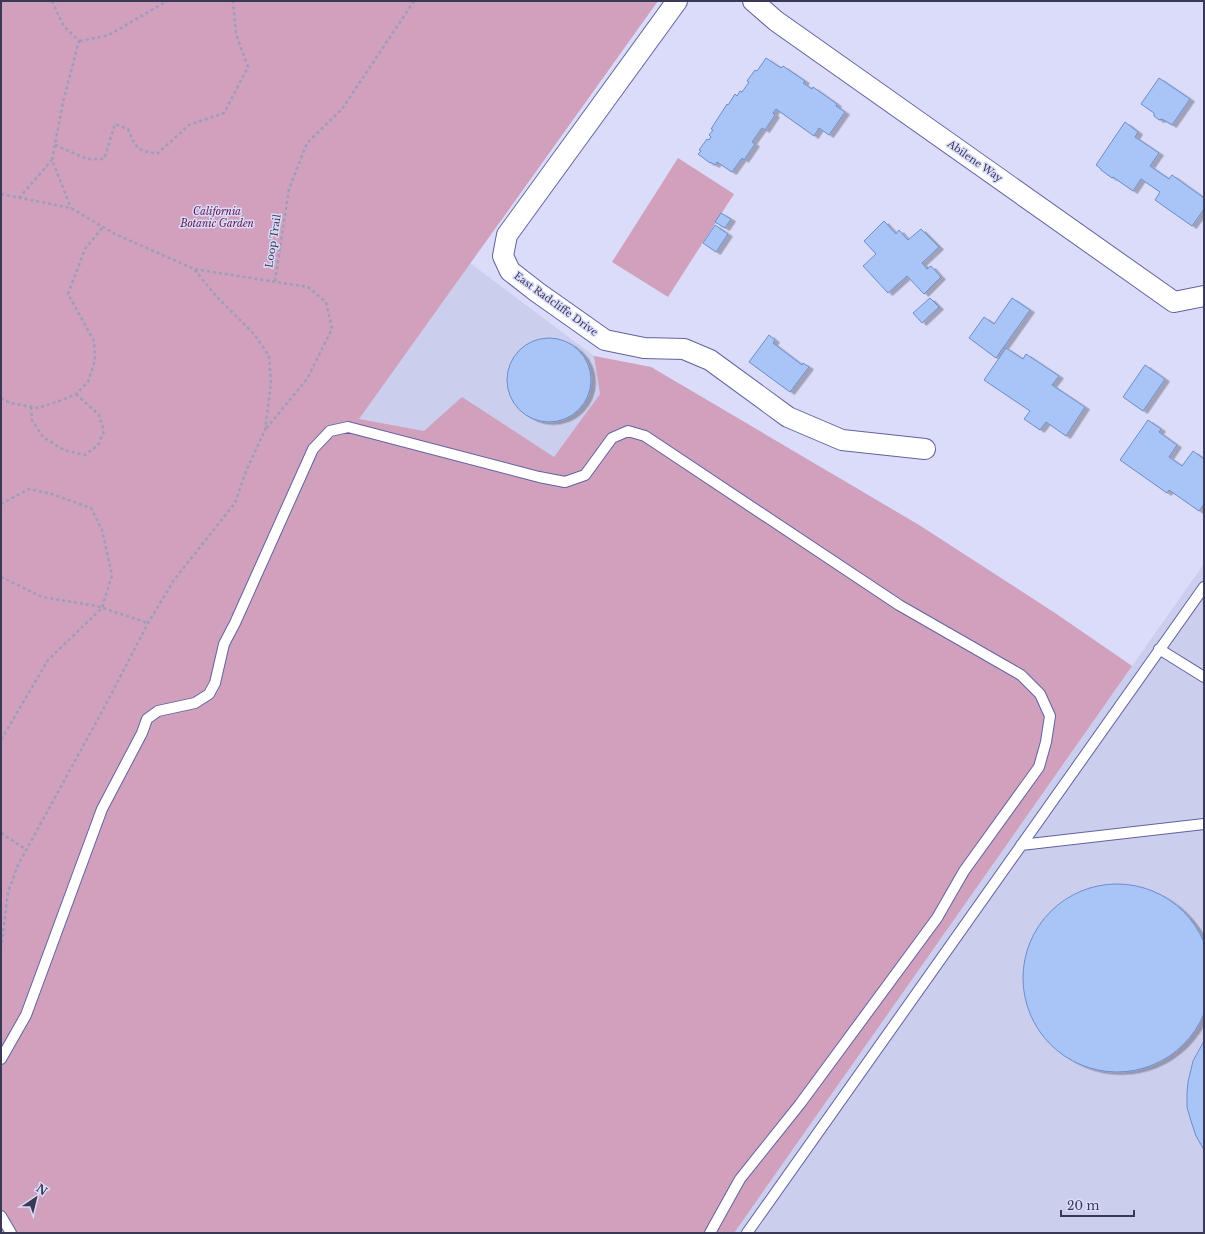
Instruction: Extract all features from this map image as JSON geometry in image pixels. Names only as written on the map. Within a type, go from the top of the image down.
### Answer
[{"type":"street","name":"East Radcliffe Drive","points":[[677,1],[507,236],[503,256],[510,271],[605,340],[644,348],[684,349],[710,360],[788,417],[842,440],[925,448]]},
{"type":"street","name":"Abilene Way","points":[[753,1],[776,21],[1174,302],[1204,296]]},
{"type":"lane","points":[[1,1059],[26,1015],[102,809],[142,733],[147,719],[158,711],[195,703],[209,694],[215,683],[224,644],[235,623],[313,449],[330,431],[348,427],[540,477],[565,482],[585,475],[612,438],[628,431],[645,436],[899,605],[1021,676],[1040,694],[1050,716],[1046,742],[1038,767],[964,871],[937,918],[800,1104],[740,1179],[710,1233]]},
{"type":"lane","points":[[747,1233],[1204,587]]},
{"type":"lane","points":[[1159,650],[1204,678]]},
{"type":"lane","points":[[1021,844],[1204,824]]},
{"type":"lane","points":[[1,1216],[11,1233]]},
{"type":"path","points":[[52,1],[63,25],[79,41]]},
{"type":"path","points":[[79,41],[109,35],[167,1]]},
{"type":"path","points":[[55,145],[87,159],[104,159],[115,124],[128,129],[135,146],[143,151],[157,154],[189,125],[224,113],[248,67],[236,34],[233,1]]},
{"type":"path","name":"Loop Trail","points":[[1,194],[71,208],[115,234],[194,269],[275,281],[289,190],[307,142],[342,110],[414,1]]},
{"type":"path","points":[[19,198],[52,160],[63,102],[79,41]]},
{"type":"path","points":[[52,160],[71,208]]},
{"type":"path","points":[[1,398],[10,403],[38,408],[76,394],[88,382],[95,360],[94,341],[68,294],[85,249],[103,227]]},
{"type":"path","points":[[194,269],[217,297],[254,334],[269,356],[271,383],[265,430]]},
{"type":"path","points":[[1,948],[8,892],[18,865],[106,706],[148,623],[174,580],[235,503],[246,471],[265,430],[307,379],[332,329],[326,302],[308,287],[275,281]]},
{"type":"path","points":[[31,407],[32,420],[43,437],[64,450],[85,455],[98,445],[104,431],[99,415],[76,394]]},
{"type":"path","points":[[1,504],[29,489],[52,494],[91,508],[102,530],[112,575],[102,608],[48,660],[1,740]]},
{"type":"path","points":[[1,577],[42,597],[102,608],[148,623]]},
{"type":"path","points":[[1,833],[27,850]]},
{"type":"shaded area","points":[[470,263],[594,356],[651,367],[919,525],[1055,613],[1132,666],[1204,564],[1204,1233],[1,1233],[1,1013],[359,418]]},
{"type":"green space","name":"California Botanic Garden","points":[[1,1],[658,1],[359,419],[424,431],[462,397],[554,457],[600,394],[594,356],[651,367],[919,525],[1055,613],[1132,666],[734,1233],[1,1233]]},
{"type":"green space","points":[[678,158],[734,194],[668,297],[612,262]]},
{"type":"building","points":[[766,58],[781,68],[783,66],[805,81],[803,83],[812,89],[813,87],[837,104],[836,106],[845,112],[829,135],[819,128],[814,136],[776,109],[773,113],[775,115],[765,130],[762,128],[752,142],[755,144],[744,160],[742,158],[732,172],[717,162],[715,165],[710,163],[698,154],[701,151],[699,150],[707,139],[709,140],[711,137],[709,135],[713,130],[711,129],[727,104],[728,105],[735,94],[737,96],[740,91],[742,92],[749,82],[747,81],[755,70],[757,71]]},
{"type":"building","points":[[1159,78],[1190,99],[1172,125],[1162,119],[1159,120],[1154,116],[1154,113],[1141,104]]},
{"type":"building","points":[[1125,122],[1138,132],[1135,137],[1159,153],[1150,166],[1169,179],[1172,175],[1204,198],[1204,209],[1192,226],[1155,200],[1160,192],[1141,179],[1133,191],[1113,177],[1112,178],[1096,165]]},
{"type":"building","points":[[721,213],[731,219],[725,228],[715,222]]},
{"type":"building","points":[[884,221],[896,234],[899,230],[908,240],[921,229],[939,247],[922,263],[927,269],[931,266],[941,277],[924,294],[907,276],[888,293],[863,266],[876,254],[864,241]]},
{"type":"building","points":[[715,225],[728,234],[716,252],[703,243]]},
{"type":"building","points":[[930,298],[939,307],[922,323],[913,313]]},
{"type":"building","points":[[1012,298],[1030,310],[996,358],[969,338],[984,317],[994,324]]},
{"type":"building","points":[[769,335],[775,340],[773,343],[802,365],[803,363],[809,367],[790,392],[749,362]]},
{"type":"building","points":[[549,338],[557,339],[572,345],[584,357],[590,372],[590,388],[584,403],[572,415],[557,421],[549,422],[541,421],[526,415],[514,403],[508,388],[507,380],[508,372],[514,357],[526,345],[541,339]]},
{"type":"building","points":[[1006,348],[1023,359],[1026,354],[1059,376],[1052,385],[1085,407],[1066,436],[1046,422],[1040,430],[1024,419],[1030,411],[984,380]]},
{"type":"building","points":[[1145,365],[1165,379],[1143,411],[1123,397]]},
{"type":"building","points":[[1148,420],[1161,429],[1159,432],[1177,445],[1169,457],[1182,466],[1193,451],[1204,459],[1204,504],[1199,511],[1169,490],[1167,493],[1120,460]]},
{"type":"building","points":[[1126,884],[1135,885],[1162,895],[1184,911],[1196,926],[1204,942],[1210,960],[1210,996],[1204,1014],[1196,1030],[1184,1045],[1169,1057],[1153,1065],[1135,1071],[1108,1072],[1099,1071],[1072,1061],[1057,1051],[1044,1038],[1034,1023],[1024,996],[1023,969],[1024,960],[1034,933],[1044,918],[1057,905],[1072,895],[1099,885]]},
{"type":"building","points":[[1204,1041],[1204,1150],[1196,1136],[1191,1121],[1187,1107],[1187,1093],[1193,1061]]}]
